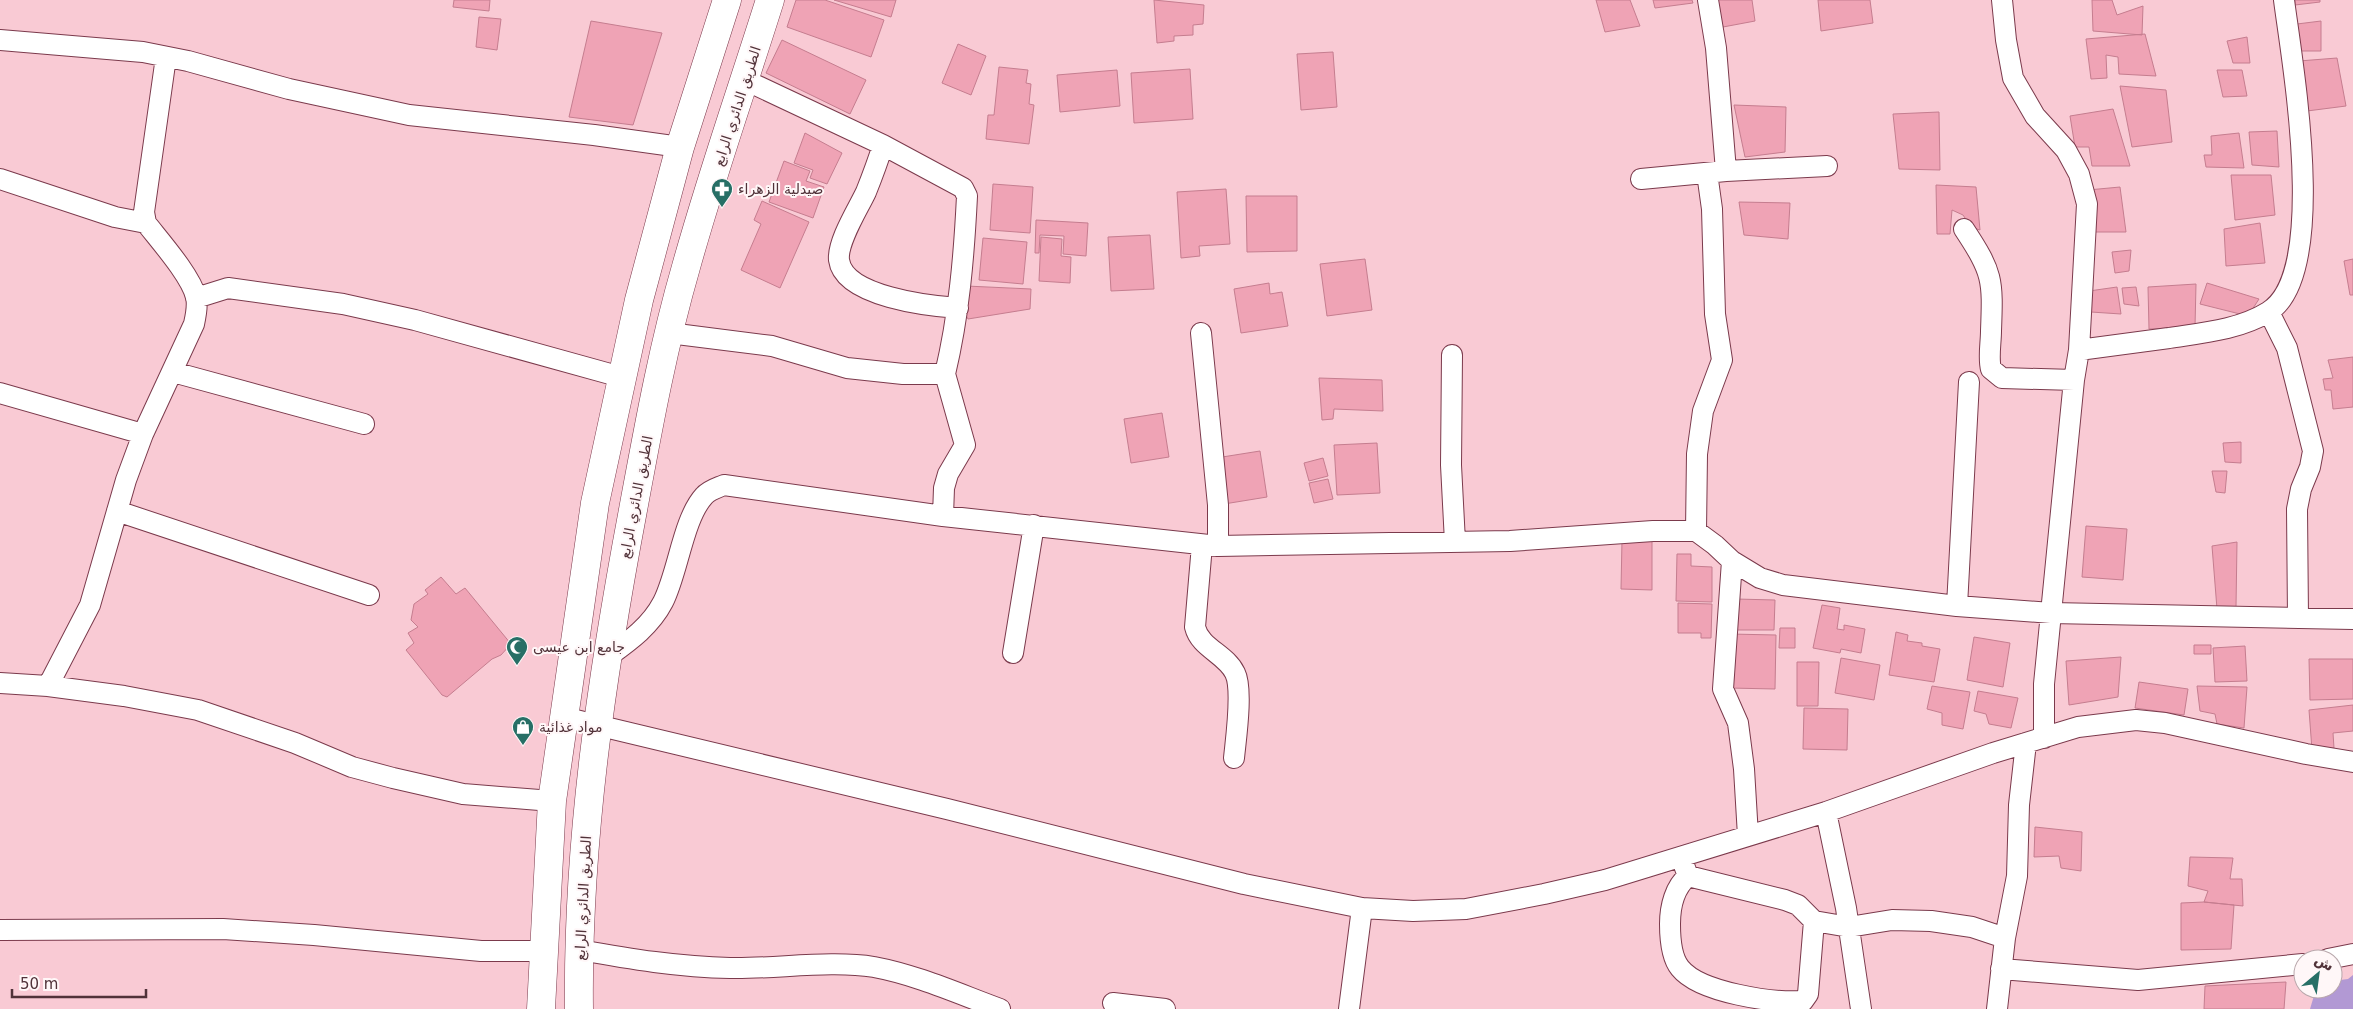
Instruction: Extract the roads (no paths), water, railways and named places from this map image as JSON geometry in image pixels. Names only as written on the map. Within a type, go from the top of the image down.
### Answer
[{"type":"main road","points":[[541,1009],[542,951],[552,801],[562,717],[595,503],[639,300],[680,148],[728,0]]},
{"type":"main road","name":"الطريق الدائري الرابع","points":[[579,1009],[580,950],[587,824],[606,658],[644,451],[669,333],[686,267],[770,0]]},
{"type":"street","points":[[1696,531],[1698,454],[1703,411],[1722,360],[1715,314],[1712,209],[1716,172],[1716,48],[1708,0]]},
{"type":"street","points":[[1997,1009],[2005,938],[2018,876],[2019,804],[2035,741],[2044,684],[2074,380],[2079,350],[2087,204],[2079,174],[2066,150],[2035,116],[2013,78],[2006,40],[2002,0]]},
{"type":"street","points":[[2079,350],[2211,332],[2243,323],[2269,312],[2282,297],[2291,279],[2296,261],[2304,202],[2301,147],[2284,0]]},
{"type":"street","points":[[0,40],[143,52],[289,89],[409,115],[594,135],[680,148]]},
{"type":"street","points":[[48,686],[90,605],[116,511],[143,434],[194,324],[196,298],[191,284],[146,223],[145,197],[166,57]]},
{"type":"street","points":[[745,80],[884,145],[962,188],[967,196],[964,259],[958,308],[945,374],[965,445],[948,474],[944,488],[943,516]]},
{"type":"street","points":[[884,145],[866,192],[846,234],[839,258],[842,268],[850,278],[889,297],[920,305],[958,308]]},
{"type":"street","points":[[1641,179],[1716,172],[1827,166]]},
{"type":"street","points":[[0,179],[115,216],[146,223]]},
{"type":"street","points":[[1964,229],[1982,257],[1990,274],[1993,289],[1991,370],[2002,378],[2074,380]]},
{"type":"street","points":[[196,298],[228,288],[344,304],[415,320],[621,376]]},
{"type":"street","points":[[2269,312],[2287,348],[2313,451],[2310,467],[2301,489],[2298,509],[2298,618]]},
{"type":"street","points":[[669,333],[772,346],[847,368],[903,374],[945,374]]},
{"type":"street","points":[[1201,333],[1218,505],[1195,627],[1199,638],[1221,656],[1235,673],[1238,690],[1234,758]]},
{"type":"street","points":[[1452,355],[1451,465],[1454,542]]},
{"type":"street","points":[[173,372],[364,424]]},
{"type":"street","points":[[1957,606],[1969,382]]},
{"type":"street","points":[[0,393],[143,434]]},
{"type":"street","points":[[606,658],[650,623],[674,577],[692,516],[705,495],[714,488],[724,485],[943,516],[1210,546],[1510,541],[1653,531],[1696,531],[1732,561],[1760,578],[1783,585],[1957,606],[2051,613],[2353,619]]},
{"type":"street","points":[[116,511],[369,596]]},
{"type":"street","points":[[1013,654],[1034,525]]},
{"type":"street","points":[[1732,561],[1723,689],[1738,724],[1744,769],[1748,836]]},
{"type":"street","points":[[0,683],[48,686],[124,696],[198,710],[241,723],[352,767],[428,787],[464,794],[552,801]]},
{"type":"street","points":[[562,717],[947,809],[1244,884],[1362,908],[1413,911],[1466,909],[1605,880],[1826,812],[2078,727],[2136,720],[2174,725],[2306,754],[2353,762]]},
{"type":"street","points":[[1826,812],[1849,927],[1861,1009]]},
{"type":"street","points":[[1681,857],[1688,876]]},
{"type":"street","points":[[1688,876],[1785,900],[1798,905],[1814,921],[1849,927],[1892,920],[1931,921],[1972,927],[2005,938]]},
{"type":"street","points":[[1688,876],[1677,890],[1670,913],[1670,939],[1679,966],[1702,984],[1774,1002],[1803,1001],[1808,994],[1814,921]]},
{"type":"street","points":[[1349,1009],[1362,908]]},
{"type":"street","points":[[0,930],[223,929],[314,934],[471,950],[542,951]]},
{"type":"street","points":[[580,950],[658,964],[730,968],[848,965],[876,967],[911,977],[1000,1009]]},
{"type":"street","points":[[2001,969],[2138,980],[2293,965]]},
{"type":"street","points":[[1113,1003],[1165,1009]]},
{"type":"place","name":"صيدلية الزهراء","points":[[722,208]]},
{"type":"place","name":"جامع ابن عيسى","points":[[517,666]]},
{"type":"place","name":"مواد غذائية","points":[[523,746]]}]
